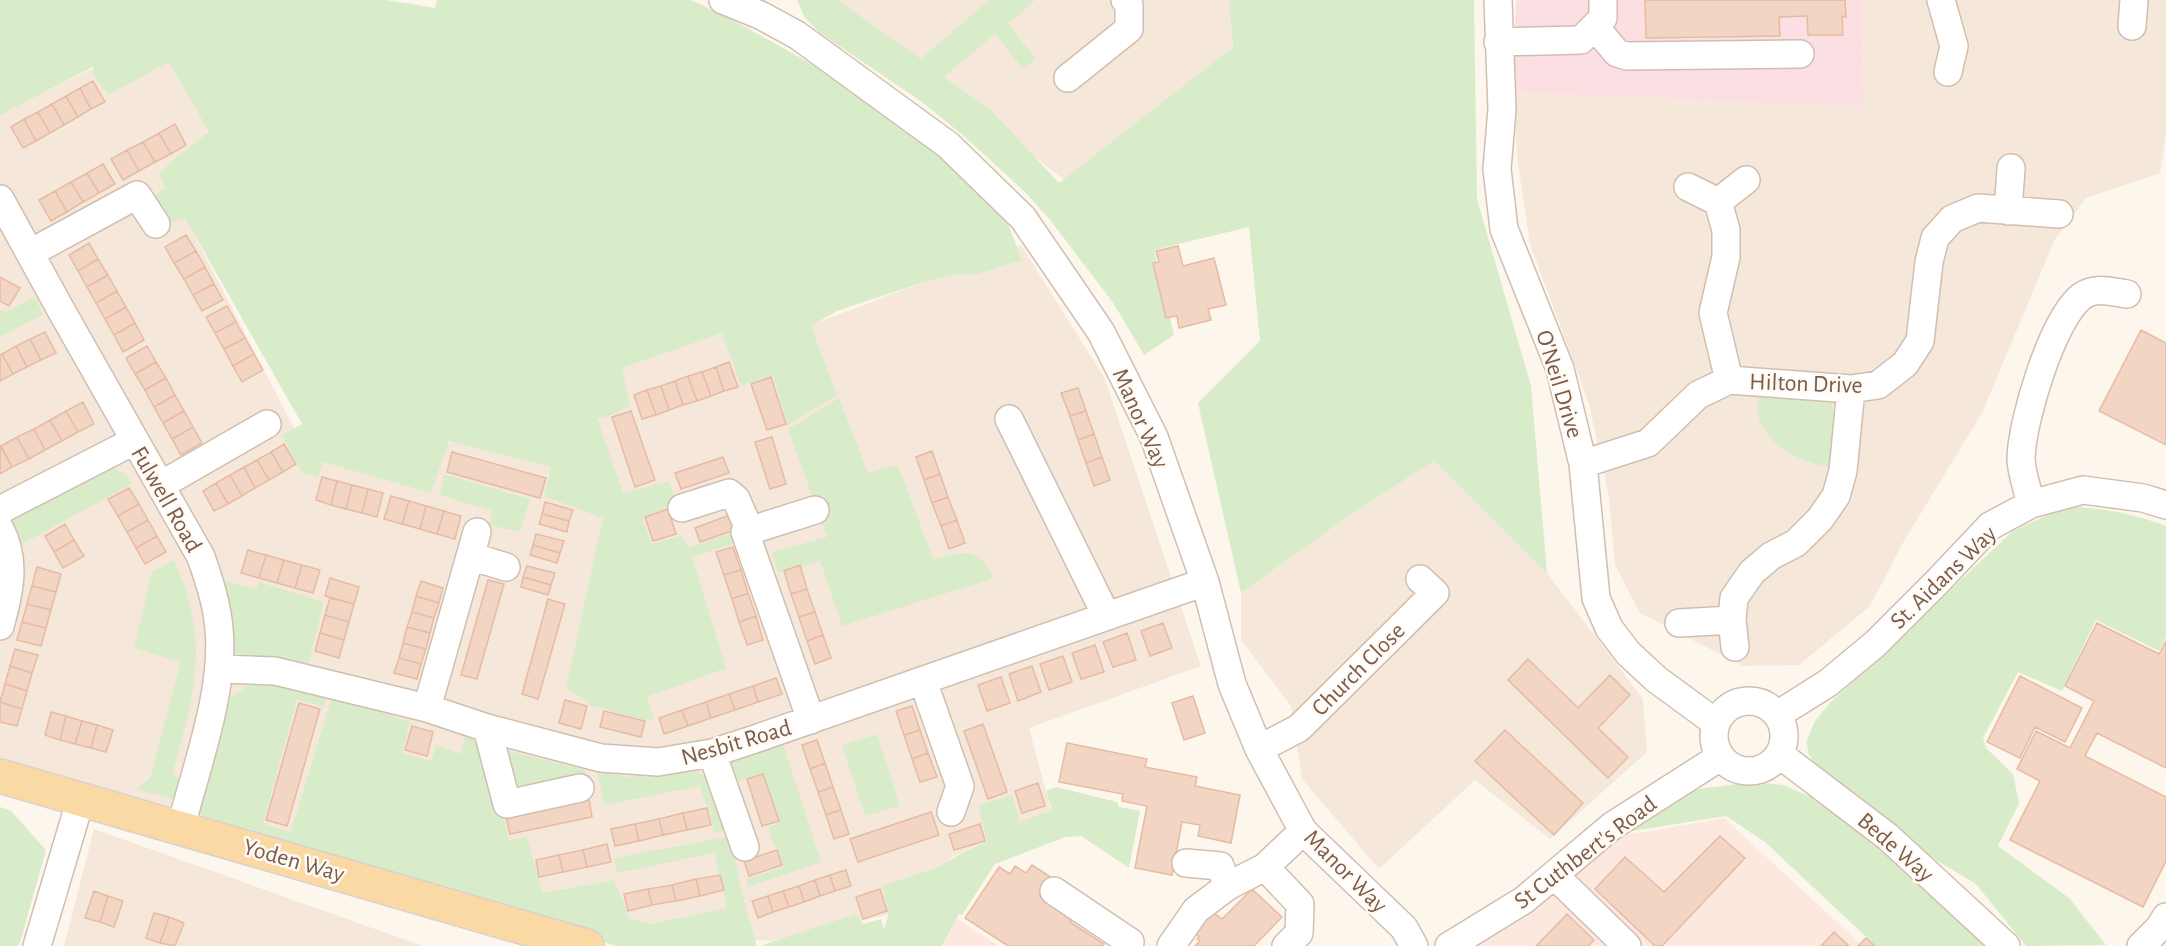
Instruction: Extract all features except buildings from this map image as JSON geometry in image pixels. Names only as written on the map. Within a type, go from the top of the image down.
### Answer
[{"type":"main road","name":"Yoden Way","points":[[0,776],[587,946]]},
{"type":"street","name":"Manor Way","points":[[723,0],[764,8],[797,35],[948,145],[1023,218],[1101,333],[1154,437],[1205,582],[1232,684],[1259,749],[1304,831],[1404,928],[1414,946]]},
{"type":"street","points":[[1068,78],[1129,29],[1129,5],[1125,0]]},
{"type":"street","name":"O'Neil Drive","points":[[1498,0],[1502,109],[1497,169],[1504,229],[1560,369],[1583,464],[1596,598],[1609,628],[1628,653],[1656,679],[1716,723]]},
{"type":"street","points":[[1498,42],[1581,40],[1603,18],[1603,0]]},
{"type":"street","points":[[1941,0],[1958,54]]},
{"type":"street","points":[[1595,27],[1617,53],[1627,56],[1800,54]]},
{"type":"street","points":[[2008,211],[2011,168]]},
{"type":"street","points":[[1718,202],[1746,180]]},
{"type":"street","points":[[1688,187],[1718,202],[1726,230],[1726,257],[1713,313],[1729,380]]},
{"type":"street","points":[[30,253],[137,195],[156,224]]},
{"type":"street","name":"Fulwell Road","points":[[0,199],[201,557],[212,590],[219,629],[219,669],[206,733],[181,827]]},
{"type":"street","name":"Hilton Drive","points":[[1583,464],[1648,443],[1698,394],[1729,380],[1851,389],[1878,385],[1905,364],[1920,341],[1929,262],[1935,238],[1952,219],[1978,208],[2059,214]]},
{"type":"street","points":[[2031,504],[2021,460],[2028,415],[2040,373],[2066,315],[2083,296],[2101,290],[2127,294]]},
{"type":"street","points":[[1735,647],[1732,620],[1734,598],[1752,572],[1771,556],[1796,543],[1820,519],[1836,496],[1843,471],[1851,389]]},
{"type":"street","points":[[1009,419],[1106,615]]},
{"type":"street","points":[[161,485],[267,424]]},
{"type":"street","points":[[0,510],[134,441]]},
{"type":"street","name":"St. Aidans Way","points":[[1777,715],[1828,683],[1875,644],[1990,526],[2031,504],[2083,490],[2164,500]]},
{"type":"street","points":[[682,508],[729,493],[736,498],[750,531]]},
{"type":"street","points":[[811,720],[745,532],[815,510]]},
{"type":"street","points":[[0,530],[10,566],[10,591],[0,626]]},
{"type":"street","points":[[427,708],[473,544],[506,567]]},
{"type":"street","name":"Church Close","points":[[1259,749],[1299,728],[1435,593],[1420,579]]},
{"type":"street","name":"Nesbit Road","points":[[219,669],[275,671],[427,708],[487,728],[601,758],[658,762],[712,753],[1205,582]]},
{"type":"street","points":[[1679,623],[1732,620]]},
{"type":"street","points":[[923,681],[960,786],[951,812]]},
{"type":"street","points":[[1743,701],[1762,704],[1777,715],[1783,727],[1784,739],[1779,754],[1772,763],[1761,770],[1740,770],[1729,765],[1720,757],[1715,747],[1713,735],[1716,723],[1724,710],[1743,701]]},
{"type":"street","points":[[487,728],[507,804],[580,788]]},
{"type":"street","points":[[712,753],[745,847]]},
{"type":"street","name":"Bede Way","points":[[1779,754],[1888,837],[2006,946]]},
{"type":"street","name":"St Cuthbert's Road","points":[[1453,945],[1524,900],[1612,825],[1720,757]]},
{"type":"street","points":[[37,946],[81,798]]},
{"type":"street","points":[[1171,946],[1197,910],[1228,885],[1265,867],[1304,831]]},
{"type":"street","points":[[1186,862],[1220,866],[1228,885]]},
{"type":"street","points":[[1265,867],[1300,904],[1299,933],[1286,946]]},
{"type":"street","points":[[1554,875],[1627,946]]},
{"type":"street","points":[[1054,891],[1130,942],[1128,946]]},
{"type":"street","points":[[2141,946],[2159,928],[2166,917]]},
{"type":"shaded area","points":[[818,0],[1229,0],[1233,47],[1064,180],[883,37]]},
{"type":"shaded area","points":[[1516,0],[1862,0],[1863,107],[1512,92]]},
{"type":"shaded area","points":[[1862,0],[2166,0],[2166,134],[2160,173],[2086,198],[2055,239],[1982,413],[1904,541],[1870,606],[1799,665],[1743,666],[1640,613],[1615,565],[1609,497],[1589,404],[1530,244],[1518,164],[1512,92],[1863,107]]},
{"type":"shaded area","points":[[169,58],[208,130],[189,225],[309,457],[431,493],[448,443],[598,415],[623,363],[722,330],[811,325],[1021,245],[1104,377],[1201,666],[1029,728],[1051,810],[952,857],[896,913],[771,941],[633,931],[0,760],[0,114],[90,70]]},
{"type":"shaded area","points":[[1434,461],[1547,573],[1643,699],[1647,752],[1550,839],[1475,780],[1379,869],[1302,779],[1291,706],[1241,640],[1241,593],[1353,513]]},
{"type":"shaded area","points":[[1724,818],[1863,946],[1471,946],[1620,836]]},
{"type":"shaded area","points":[[94,829],[423,946],[64,946]]},
{"type":"shaded area","points":[[957,918],[999,946],[943,946]]},
{"type":"green space","points":[[0,0],[386,0],[435,8],[437,0],[691,0],[731,19],[806,61],[848,88],[941,157],[1007,222],[1022,260],[973,275],[954,274],[927,281],[837,311],[811,326],[837,395],[788,425],[773,375],[741,386],[722,333],[622,368],[630,406],[609,416],[597,418],[623,493],[669,481],[677,504],[642,517],[652,544],[682,535],[688,548],[732,533],[735,543],[692,557],[726,668],[647,697],[654,719],[645,720],[592,706],[566,688],[603,518],[544,496],[551,467],[449,441],[431,493],[323,462],[318,477],[302,473],[282,435],[302,424],[185,218],[164,224],[152,208],[156,194],[165,188],[159,173],[209,132],[169,62],[108,95],[93,74],[93,67],[0,115]]},
{"type":"green space","points":[[797,0],[837,0],[921,59],[989,0],[1035,0],[1008,24],[1036,59],[1023,69],[995,34],[944,77],[991,110],[1059,183],[1233,47],[1229,0],[1474,0],[1477,199],[1531,386],[1547,573],[1434,461],[1353,513],[1241,593],[1198,403],[1260,341],[1249,227],[1154,250],[1174,335],[1144,355],[1114,304],[1051,221],[1024,191],[965,137],[922,102],[820,33],[805,18]]},
{"type":"green space","points":[[35,297],[43,315],[0,337],[0,310],[5,312]]},
{"type":"green space","points":[[1757,395],[1832,402],[1834,422],[1837,426],[1833,468],[1801,459],[1774,442],[1761,424]]},
{"type":"green space","points":[[839,398],[868,473],[898,465],[933,559],[962,553],[976,556],[988,567],[994,578],[842,626],[820,561],[778,573],[772,552],[827,537],[788,429]]},
{"type":"green space","points":[[111,467],[126,475],[133,483],[17,547],[10,529],[12,519]]},
{"type":"green space","points":[[444,474],[530,499],[520,532],[489,525],[492,511],[440,495]]},
{"type":"green space","points":[[2077,507],[2122,513],[2166,526],[2166,637],[2159,651],[2096,620],[2062,691],[2018,672],[1983,738],[1986,748],[2013,774],[2019,803],[1998,846],[2069,898],[2106,945],[2026,946],[1976,884],[1911,845],[1819,770],[1808,753],[1807,740],[1815,721],[1830,703],[2013,531],[2052,513]]},
{"type":"green space","points":[[174,560],[185,589],[196,642],[193,691],[172,773],[181,780],[176,800],[136,789],[150,778],[181,662],[134,648],[152,572]]},
{"type":"green space","points":[[219,579],[256,589],[259,582],[324,602],[308,665],[267,664],[238,655],[232,649],[228,637]]},
{"type":"green space","points":[[252,683],[271,683],[326,695],[324,707],[297,700],[263,824],[291,832],[332,696],[410,722],[402,753],[431,761],[436,745],[460,754],[465,737],[484,742],[509,840],[527,837],[543,893],[614,880],[630,919],[651,924],[727,908],[714,853],[617,873],[614,858],[726,837],[735,858],[745,906],[757,946],[616,946],[202,818],[198,801],[225,701]]},
{"type":"green space","points":[[877,734],[900,806],[865,816],[842,745]]},
{"type":"green space","points":[[783,744],[821,862],[748,887],[746,879],[784,867],[777,847],[774,847],[768,827],[779,823],[763,773],[735,782],[727,766],[731,762]]},
{"type":"green space","points":[[506,750],[585,770],[587,779],[513,792]]},
{"type":"green space","points":[[694,770],[709,779],[725,830],[714,833],[709,806],[706,805],[700,786],[604,805],[597,771],[628,777]]},
{"type":"green space","points":[[1755,782],[1783,785],[1816,799],[1898,862],[1987,946],[1876,946],[1765,842],[1726,816],[1626,832],[1663,806],[1698,789]]},
{"type":"green space","points":[[1056,787],[1117,802],[1119,807],[1140,811],[1129,868],[1081,836],[1065,837],[995,864],[962,915],[959,914],[942,946],[760,946],[856,914],[863,924],[881,919],[884,930],[889,912],[882,886],[939,867],[987,841],[978,806],[1012,795],[1020,822],[1052,810],[1046,791]]},
{"type":"green space","points":[[0,807],[11,811],[46,850],[20,943],[17,946],[0,946]]}]
